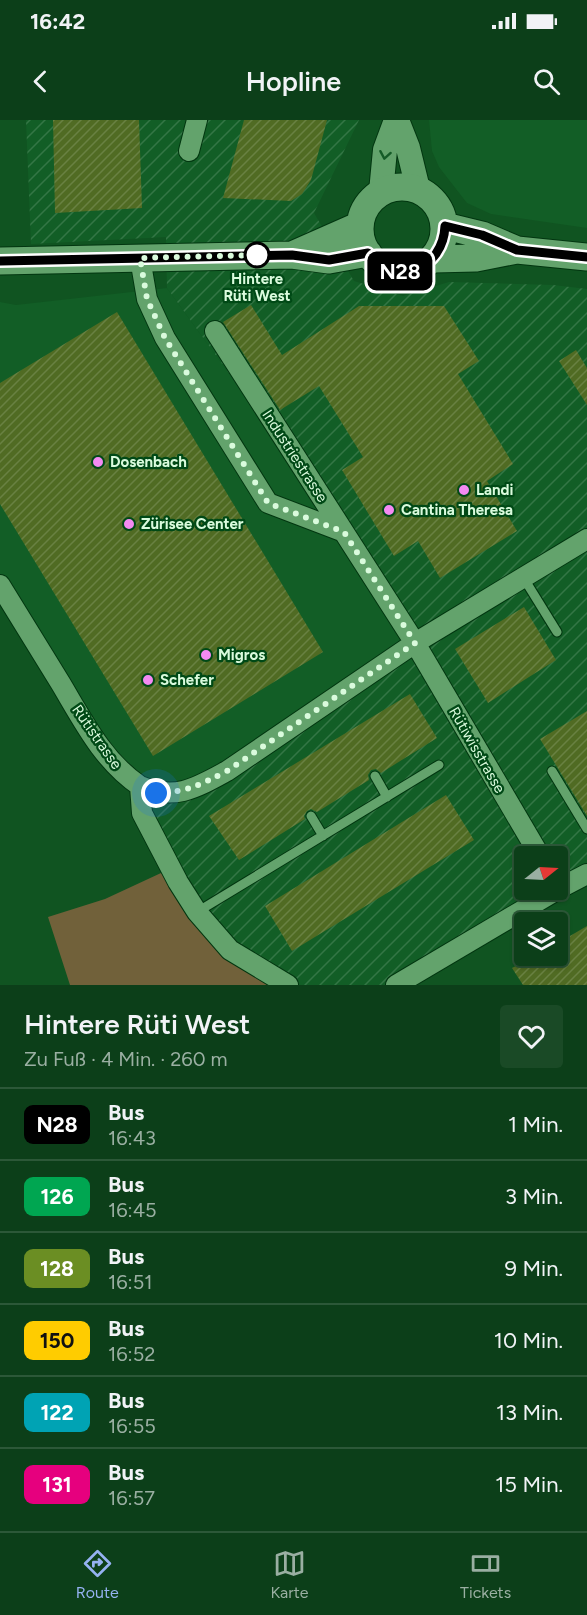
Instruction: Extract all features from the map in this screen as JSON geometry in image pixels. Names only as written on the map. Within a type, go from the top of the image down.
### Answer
[{"type":"main road","points":[[399,186],[418,189],[434,200],[439,207],[445,226],[442,244],[433,259],[419,268],[395,271],[380,264],[368,253],[363,244],[360,225],[366,206],[381,192],[399,186]]},
{"type":"main road","points":[[292,255],[360,225]]},
{"type":"main road","points":[[445,226],[482,235],[517,250]]},
{"type":"main road","points":[[433,259],[476,258],[517,250],[587,256]]},
{"type":"main road","points":[[0,261],[292,255],[329,260],[368,253]]},
{"type":"street","points":[[189,151],[197,120]]},
{"type":"street","points":[[397,120],[408,148],[418,189]]},
{"type":"street","points":[[381,192],[385,150],[397,120]]},
{"type":"street","points":[[140,258],[147,299],[165,338],[268,503],[344,532]]},
{"type":"street","name":"Industriestrasse","points":[[214,331],[415,643]]},
{"type":"street","points":[[288,985],[230,950],[197,912],[178,882],[142,813],[140,786],[156,793],[175,793],[201,785],[227,771],[415,643],[587,539]]},
{"type":"street","name":"Rütistrasse","points":[[0,585],[110,762],[124,776],[140,786]]},
{"type":"street","name":"Rütiwisstrasse","points":[[415,643],[534,846]]},
{"type":"street","points":[[568,883],[587,874]]},
{"type":"street","points":[[396,985],[538,900]]},
{"type":"lane","points":[[523,577],[557,632]]},
{"type":"lane","points":[[197,912],[439,765]]},
{"type":"lane","points":[[552,771],[587,829]]},
{"type":"lane","points":[[375,776],[387,797]]},
{"type":"lane","points":[[311,816],[323,836]]},
{"type":"shaded area","points":[[26,120],[359,120],[314,213],[354,281],[403,296],[449,282],[553,285],[587,289],[587,874],[568,884],[568,846],[514,846],[514,900],[540,900],[520,912],[514,912],[514,915],[396,985],[288,985],[197,912],[140,786],[175,793],[414,643],[344,532],[167,288],[166,237],[31,244]]},
{"type":"shaded area","points":[[429,120],[587,120],[587,228],[491,214],[467,203],[439,167],[432,151]]},
{"type":"shaded area","points":[[167,288],[344,532],[415,643],[201,785],[137,787],[0,580],[0,302],[16,305]]},
{"type":"shaded area","points":[[161,873],[178,882],[197,912],[288,985],[70,985],[48,917],[105,899]]},
{"type":"building","points":[[53,120],[139,120],[142,208],[55,213]]},
{"type":"building","points":[[244,120],[327,120],[311,180],[302,194],[291,201],[223,198]]},
{"type":"building","points":[[251,305],[282,355],[359,306],[444,306],[479,361],[458,374],[513,464],[487,481],[517,531],[440,578],[418,541],[394,556],[342,470],[363,457],[319,386],[280,410],[223,322]]},
{"type":"building","name":"Zürisee Center","points":[[117,312],[323,652],[153,756],[0,504],[0,383]]},
{"type":"building","points":[[576,350],[587,368],[587,405],[559,361]]},
{"type":"building","points":[[524,607],[556,660],[488,703],[455,649]]},
{"type":"building","points":[[410,694],[437,738],[381,773],[376,769],[371,770],[368,775],[369,780],[317,812],[311,809],[307,811],[305,819],[239,860],[209,816]]},
{"type":"building","points":[[587,711],[587,816],[540,739]]},
{"type":"building","points":[[446,795],[474,840],[292,951],[265,906]]},
{"type":"building","points":[[587,926],[587,985],[523,985],[512,968],[516,966],[568,966],[568,937]]},
{"type":"bus line","name":"N28","points":[[0,261],[292,255],[329,260],[368,253],[373,260],[387,268],[403,271],[419,268],[433,259],[442,244],[445,226],[482,235],[517,250],[587,257]]},
{"type":"place","name":"Hintere Rüti West","points":[[257,255]]},
{"type":"place","name":"Dosenbach","points":[[98,462]]},
{"type":"place","name":"Landi","points":[[464,490]]},
{"type":"place","name":"Cantina Theresa","points":[[389,510]]},
{"type":"place","name":"Zürisee Center","points":[[129,524]]},
{"type":"place","name":"Migros","points":[[206,655]]},
{"type":"place","name":"Schefer","points":[[148,680]]},
{"type":"route","points":[[156,793],[175,793],[201,785],[227,771],[415,643],[344,532],[268,503],[165,338],[147,299],[140,258],[257,255]]}]
